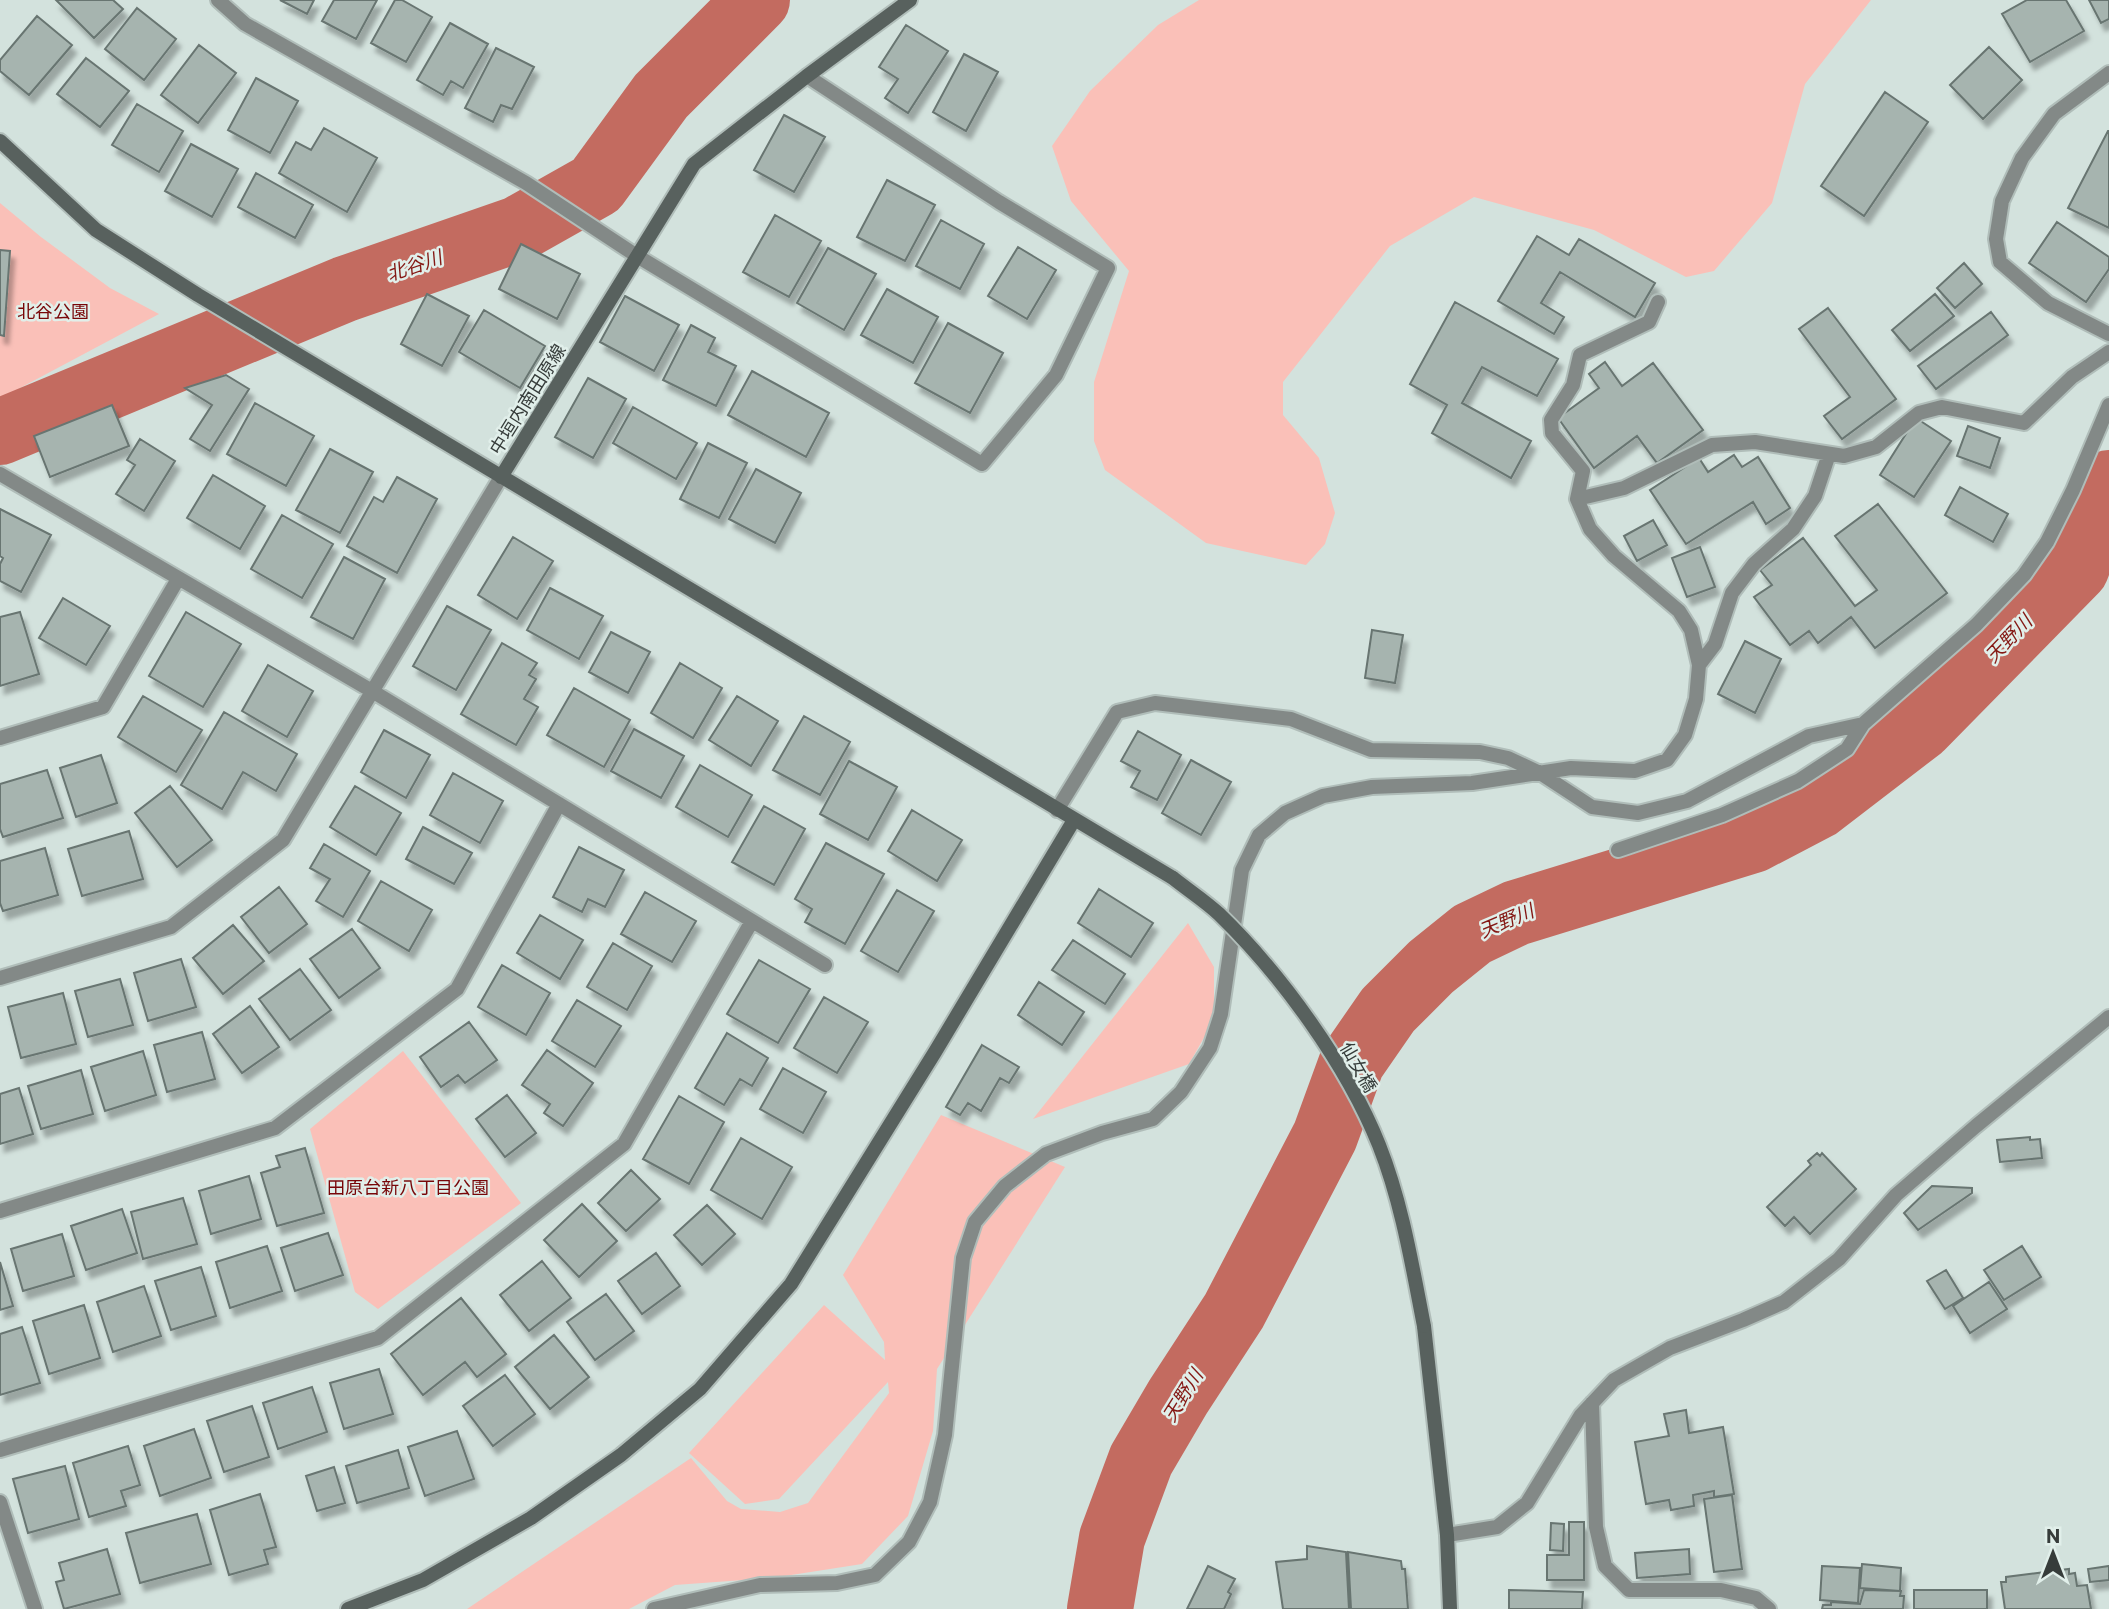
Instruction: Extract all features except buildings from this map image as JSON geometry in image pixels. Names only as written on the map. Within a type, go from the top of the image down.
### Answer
[{"type":"street","points":[[218,0],[245,24],[526,183],[637,256],[982,464],[1056,375],[1108,268],[999,202],[807,76]]},
{"type":"street","name":"中垣内南田原線","points":[[0,141],[96,230],[198,296],[501,477],[694,164],[910,0]]},
{"type":"street","points":[[2109,73],[2054,114],[2022,158],[2003,201],[1996,239],[2000,262],[2048,303],[2109,334]]},
{"type":"street","points":[[654,1609],[760,1585],[837,1583],[875,1576],[909,1542],[930,1502],[945,1435],[963,1258],[975,1222],[1004,1186],[1046,1154],[1153,1118],[1181,1092],[1210,1048],[1221,1014],[1242,870],[1259,835],[1285,813],[1323,796],[1372,787],[1472,783],[1571,768],[1635,771],[1667,760],[1685,735],[1696,699],[1699,665],[1691,630],[1679,611],[1614,556],[1590,529],[1577,499],[1583,471],[1552,433],[1551,420],[1573,385],[1580,355],[1649,322],[1658,302]]},
{"type":"street","points":[[1577,499],[1624,488],[1712,445],[1755,442],[1844,456],[1876,447],[1919,413],[1942,407],[2024,423],[2071,377],[2109,352]]},
{"type":"street","points":[[1618,850],[1722,815],[1798,780],[1847,749],[1863,724],[1976,625],[2024,575],[2047,542],[2073,490],[2109,405]]},
{"type":"street","points":[[1699,665],[1715,645],[1732,593],[1754,564],[1793,528],[1815,496],[1829,453]]},
{"type":"street","points":[[0,474],[372,691],[825,965]]},
{"type":"street","points":[[0,978],[171,927],[283,840],[501,477]]},
{"type":"street","name":"仙女橋","points":[[501,477],[1173,878],[1217,912],[1255,951],[1347,1078],[1379,1145],[1406,1231],[1424,1326],[1447,1535],[1450,1609]]},
{"type":"street","points":[[0,737],[103,707],[178,579]]},
{"type":"street","points":[[1057,810],[1117,712],[1155,703],[1291,719],[1371,750],[1480,752],[1508,758],[1539,773],[1592,807],[1638,813],[1687,801],[1809,736],[1863,724]]},
{"type":"street","points":[[0,1211],[275,1128],[457,989],[559,804]]},
{"type":"street","points":[[350,1609],[423,1580],[531,1518],[621,1455],[700,1389],[792,1284],[1074,820]]},
{"type":"street","points":[[0,1450],[378,1338],[624,1144],[752,921]]},
{"type":"street","points":[[1447,1535],[1497,1527],[1527,1503],[1581,1415],[1614,1380],[1670,1348],[1784,1301],[1839,1259],[1906,1187],[2109,1017]]},
{"type":"street","points":[[1592,1404],[1597,1527],[1605,1566],[1629,1590],[1721,1590],[1756,1598],[1769,1609]]},
{"type":"street","points":[[0,1502],[35,1609]]},
{"type":"green space","points":[[1199,0],[1871,0],[1805,84],[1772,203],[1714,271],[1686,277],[1594,230],[1474,197],[1390,246],[1283,382],[1283,415],[1319,458],[1335,513],[1325,544],[1306,565],[1206,543],[1105,470],[1094,441],[1094,382],[1129,271],[1071,201],[1052,146],[1090,91],[1158,25]]},
{"type":"green space","name":"北谷公園","points":[[0,203],[110,288],[159,314],[20,388],[0,402]]},
{"type":"green space","points":[[1188,923],[1214,967],[1214,1020],[1189,1064],[1033,1119]]},
{"type":"green space","name":"田原台新八丁目公園","points":[[403,1051],[521,1203],[378,1309],[355,1292],[310,1129]]},
{"type":"green space","points":[[941,1115],[1065,1167],[937,1369],[933,1431],[908,1516],[862,1564],[772,1578],[675,1585],[629,1609],[467,1609],[691,1458],[727,1501],[741,1509],[780,1512],[808,1503],[889,1393],[888,1382],[779,1499],[745,1504],[689,1453],[824,1305],[885,1360],[884,1342],[843,1275]]},
{"type":"waterway","name":"北谷川","points":[[0,432],[345,289],[518,229],[596,185],[661,96],[757,0]]},
{"type":"waterway","name":"天野川","points":[[1100,1609],[1112,1538],[1141,1460],[1234,1311],[1325,1136],[1352,1062],[1388,1010],[1431,967],[1472,934],[1516,913],[1753,840],[1818,806],[1921,727],[2076,569],[2109,483]]}]
